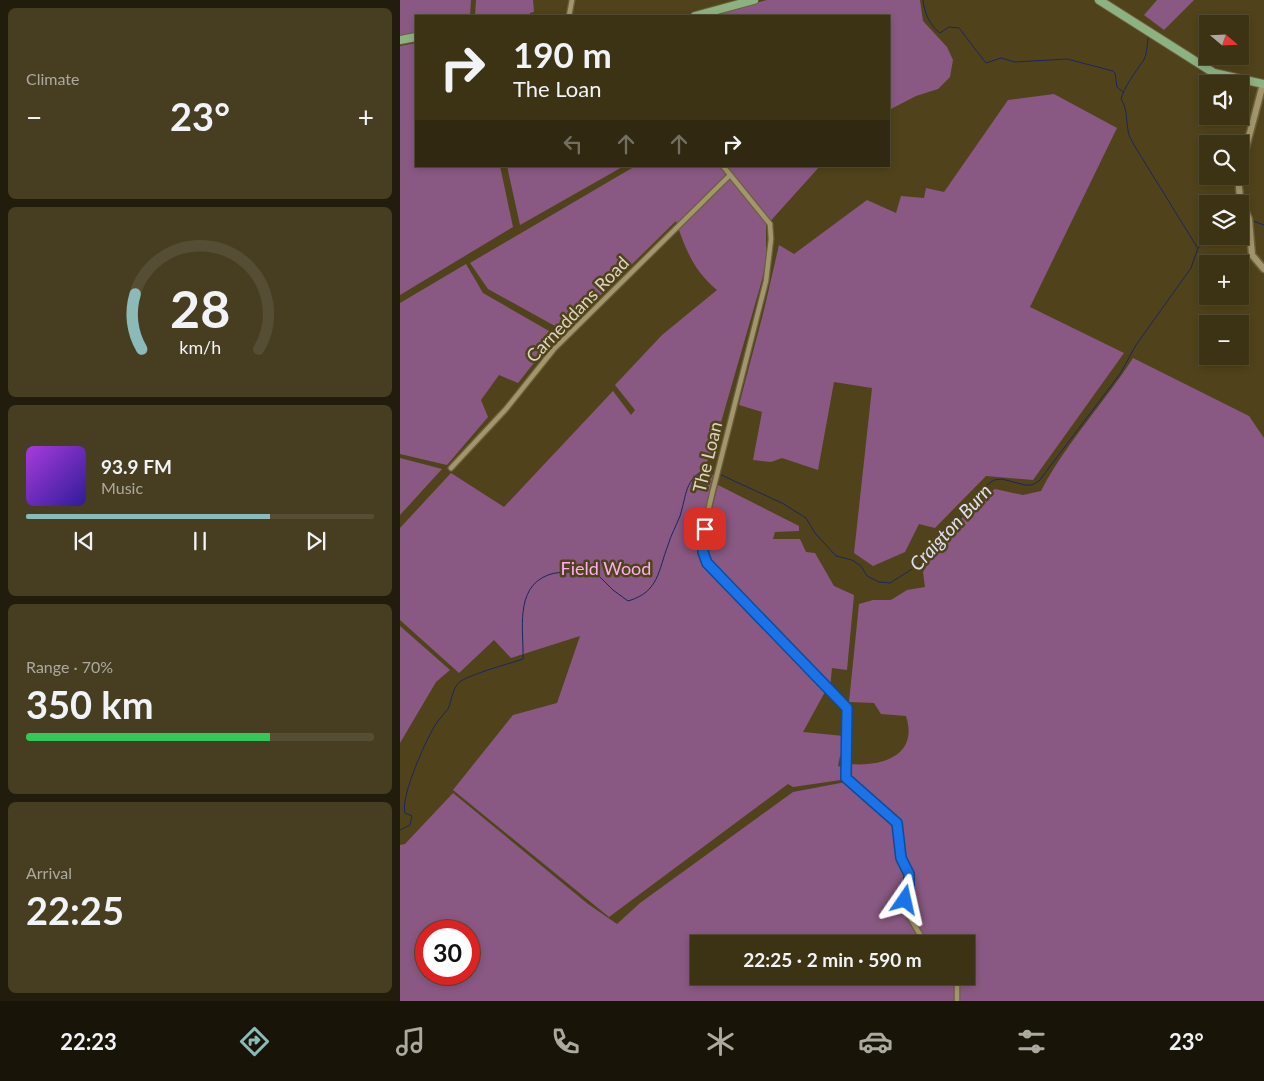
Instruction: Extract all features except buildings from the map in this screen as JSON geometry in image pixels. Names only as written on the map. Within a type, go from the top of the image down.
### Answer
[{"type":"main road","points":[[699,15],[754,0]]},
{"type":"main road","points":[[1099,0],[1214,74],[1264,84]]},
{"type":"main road","points":[[400,40],[415,37]]},
{"type":"street","points":[[569,15],[572,0]]},
{"type":"street","points":[[1249,138],[1264,84]]},
{"type":"street","name":"The Loan","points":[[724,167],[770,224],[771,239],[766,281],[716,477],[705,529],[703,552],[707,563],[847,708],[846,778],[897,823],[901,858],[909,874],[909,888],[905,900],[905,909],[920,935]]},
{"type":"street","name":"Carneddans Road","points":[[451,468],[506,409],[554,349],[730,175]]},
{"type":"street","points":[[1238,185],[1240,198],[1249,219],[1252,255],[1264,269]]},
{"type":"street","points":[[957,985],[957,1001]]},
{"type":"green space","points":[[400,0],[471,0],[470,15],[415,15],[415,33],[400,36]]},
{"type":"green space","points":[[476,0],[533,0],[534,12],[530,13],[530,15],[475,15]]},
{"type":"green space","points":[[767,0],[920,0],[923,21],[947,47],[953,60],[950,77],[938,89],[916,96],[890,109],[890,15],[712,15]]},
{"type":"green space","points":[[1157,0],[1194,0],[1164,30],[1144,15]]},
{"type":"green space","points":[[415,43],[415,167],[500,167],[513,227],[400,295],[400,46]]},
{"type":"green space","points":[[1054,94],[1117,128],[1030,307],[1124,353],[1033,480],[986,476],[935,528],[919,524],[905,552],[873,566],[854,553],[872,388],[834,382],[818,470],[782,458],[771,462],[753,460],[762,412],[739,405],[779,245],[794,254],[867,200],[896,213],[901,196],[924,198],[926,188],[944,192],[1008,100]]},
{"type":"green space","points":[[507,167],[622,167],[520,225]]},
{"type":"green space","name":"Field Wood","points":[[819,167],[766,226],[766,260],[762,280],[713,450],[701,474],[713,475],[699,544],[702,561],[826,690],[803,732],[844,736],[844,755],[840,756],[838,766],[842,767],[841,780],[793,787],[788,784],[609,917],[453,790],[513,715],[557,703],[580,636],[511,658],[494,640],[459,673],[400,620],[400,528],[451,473],[504,507],[613,391],[631,415],[635,410],[615,385],[662,335],[717,290],[702,275],[691,259],[676,221],[564,331],[488,289],[470,263],[632,168]]},
{"type":"green space","points":[[466,264],[483,293],[556,335],[518,383],[499,375],[481,400],[488,417],[447,465],[400,454],[400,303]]},
{"type":"green space","points":[[1133,358],[1249,416],[1264,438],[1264,1001],[400,1001],[400,845],[405,844],[453,793],[588,904],[617,924],[640,903],[793,792],[846,782],[883,811],[897,827],[896,856],[906,865],[908,863],[903,858],[901,823],[849,777],[849,764],[885,761],[902,750],[907,741],[909,730],[906,716],[881,714],[874,703],[849,702],[859,604],[873,600],[891,600],[907,590],[925,587],[923,572],[944,536],[983,497],[995,489],[1023,495],[1041,491],[1073,440]]},
{"type":"green space","points":[[400,458],[442,469],[400,515]]},
{"type":"green space","points":[[718,485],[799,526],[799,531],[775,532],[773,539],[800,539],[806,552],[815,553],[834,586],[854,595],[847,670],[832,668],[830,688],[709,560],[707,551],[708,532]]},
{"type":"green space","points":[[400,626],[450,670],[436,682],[400,743]]},
{"type":"waterway","points":[[923,0],[928,18],[933,27],[940,33],[949,27],[959,28],[986,63],[1001,58],[1015,62],[1067,59],[1113,71],[1117,87],[1123,92]]},
{"type":"waterway","points":[[1148,38],[1144,59],[1127,84],[1121,99],[1125,110],[1128,132],[1134,145],[1197,247]]},
{"type":"waterway","name":"Craigton Burn","points":[[1253,221],[1264,225]]},
{"type":"waterway","name":"Craigton Burn","points":[[719,474],[782,503],[806,518],[815,533],[836,556],[852,560],[861,566],[867,576],[879,582],[890,583],[920,564],[931,550],[939,532],[958,520],[987,485],[994,480],[1002,479],[1025,485],[1032,485],[1039,481],[1120,374],[1136,345],[1191,268],[1198,248],[1202,245]]},
{"type":"waterway","name":"Craigton Burn","points":[[400,830],[410,825],[412,816],[405,813],[406,794],[421,752],[438,721],[448,709],[458,684],[474,675],[523,659],[523,611],[525,600],[537,581],[548,575],[559,573],[595,572],[613,590],[628,601],[638,597],[646,592],[656,579],[680,516],[690,483],[694,477],[707,468],[715,473]]},
{"type":"route","points":[[705,529],[703,552],[707,563],[847,708],[846,778],[897,823],[901,858],[909,874],[909,888],[905,900]]}]
